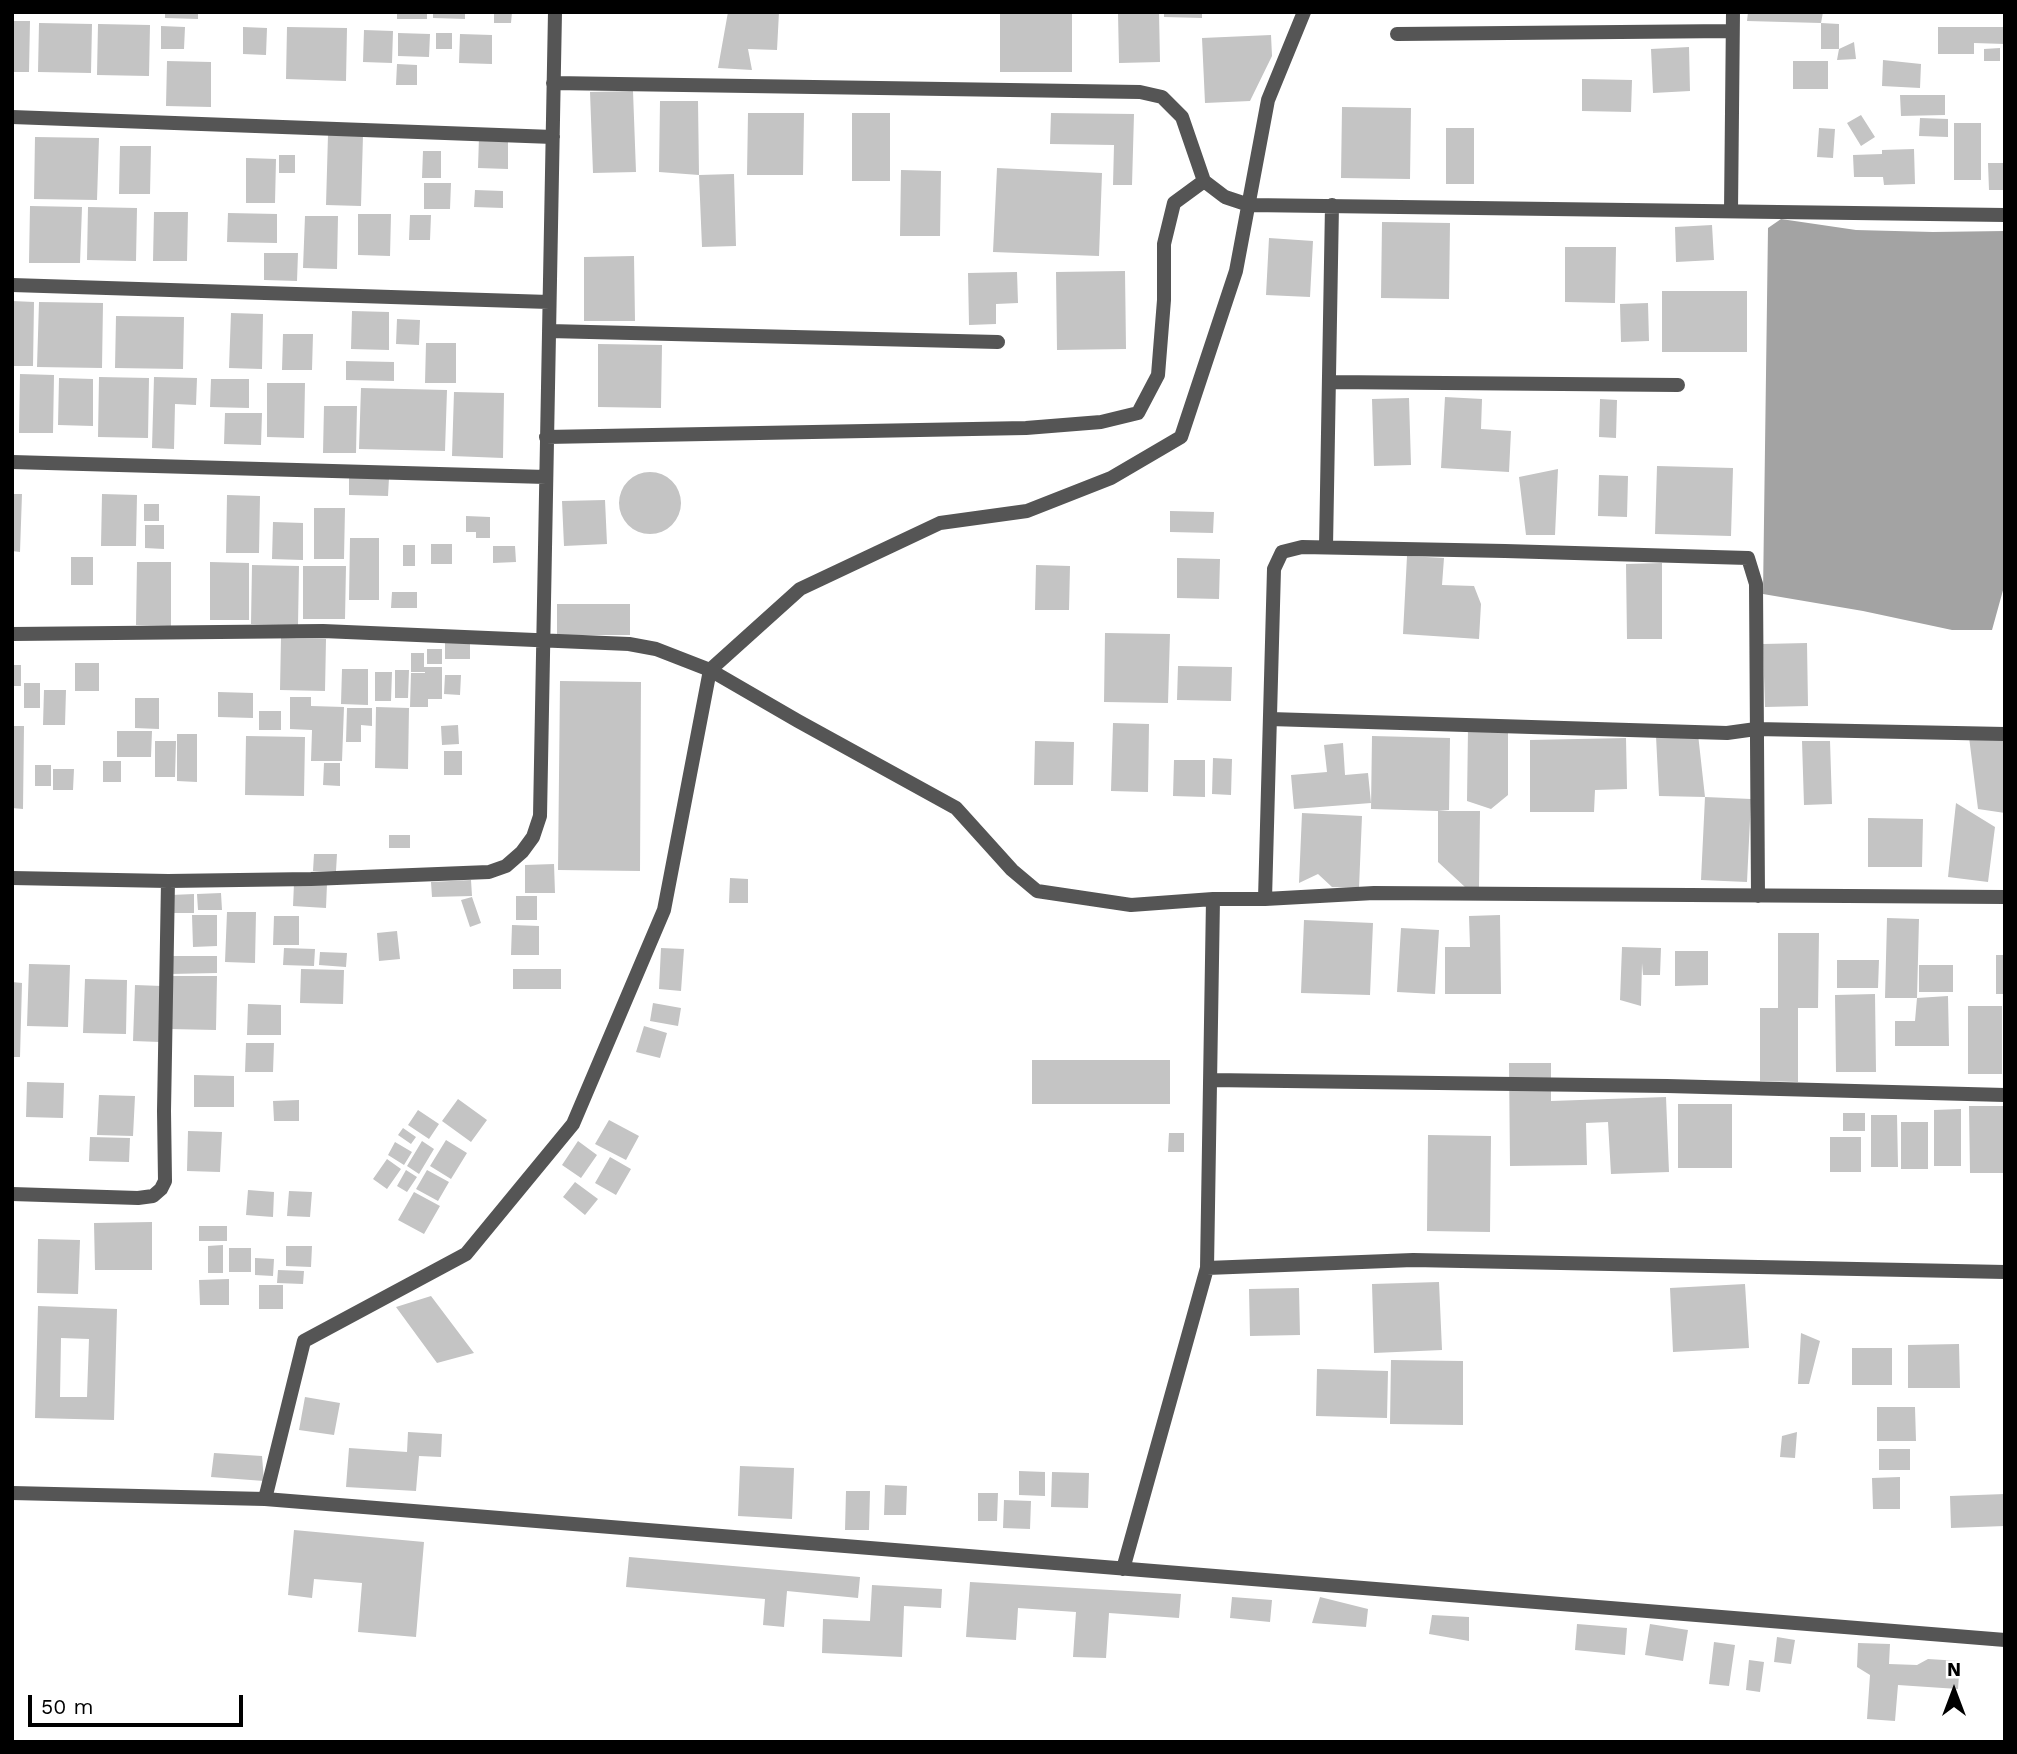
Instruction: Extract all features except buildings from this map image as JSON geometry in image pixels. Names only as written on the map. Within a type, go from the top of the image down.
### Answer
[{"type":"street","points":[[12,878],[168,881],[489,872],[506,866],[522,852],[533,837],[540,816],[555,12]]},
{"type":"street","points":[[265,1499],[304,1341],[466,1254],[573,1124],[664,910],[710,670],[800,589],[940,523],[1027,511],[1111,478],[1181,437],[1236,271],[1268,100],[1304,12]]},
{"type":"street","points":[[1731,211],[1733,12]]},
{"type":"street","points":[[1397,34],[1732,31]]},
{"type":"street","points":[[554,83],[1140,92],[1162,97],[1182,117],[1204,181],[1225,197],[1249,205],[2005,215]]},
{"type":"street","points":[[12,117],[553,137]]},
{"type":"street","points":[[547,437],[1026,428],[1101,422],[1138,413],[1158,375],[1164,300],[1164,243],[1174,203],[1204,181]]},
{"type":"street","points":[[1326,547],[1332,205]]},
{"type":"street","points":[[12,285],[549,302]]},
{"type":"street","points":[[549,331],[998,342]]},
{"type":"street","points":[[1329,382],[1678,385]]},
{"type":"street","points":[[12,462],[546,477]]},
{"type":"street","points":[[1265,899],[1274,569],[1282,552],[1302,547],[1748,558],[1756,584],[1758,895]]},
{"type":"street","points":[[12,634],[323,631],[629,645],[656,649],[710,670],[798,722],[956,808],[1012,870],[1037,891],[1131,905],[1374,893],[2005,897]]},
{"type":"street","points":[[1270,719],[1727,733],[1756,729],[2005,734]]},
{"type":"street","points":[[12,1194],[138,1198],[153,1196],[165,1181],[168,881]]},
{"type":"street","points":[[1123,1569],[1207,1268],[1213,899]]},
{"type":"street","points":[[1210,1080],[1653,1086],[2005,1095]]},
{"type":"street","points":[[1207,1268],[1413,1260],[2005,1272]]},
{"type":"street","points":[[12,1493],[265,1499],[2005,1640]]},
{"type":"shaded area","points":[[1781,219],[1856,230],[2005,231],[2005,583],[1992,630],[1952,630],[1763,594],[1768,228]]}]
